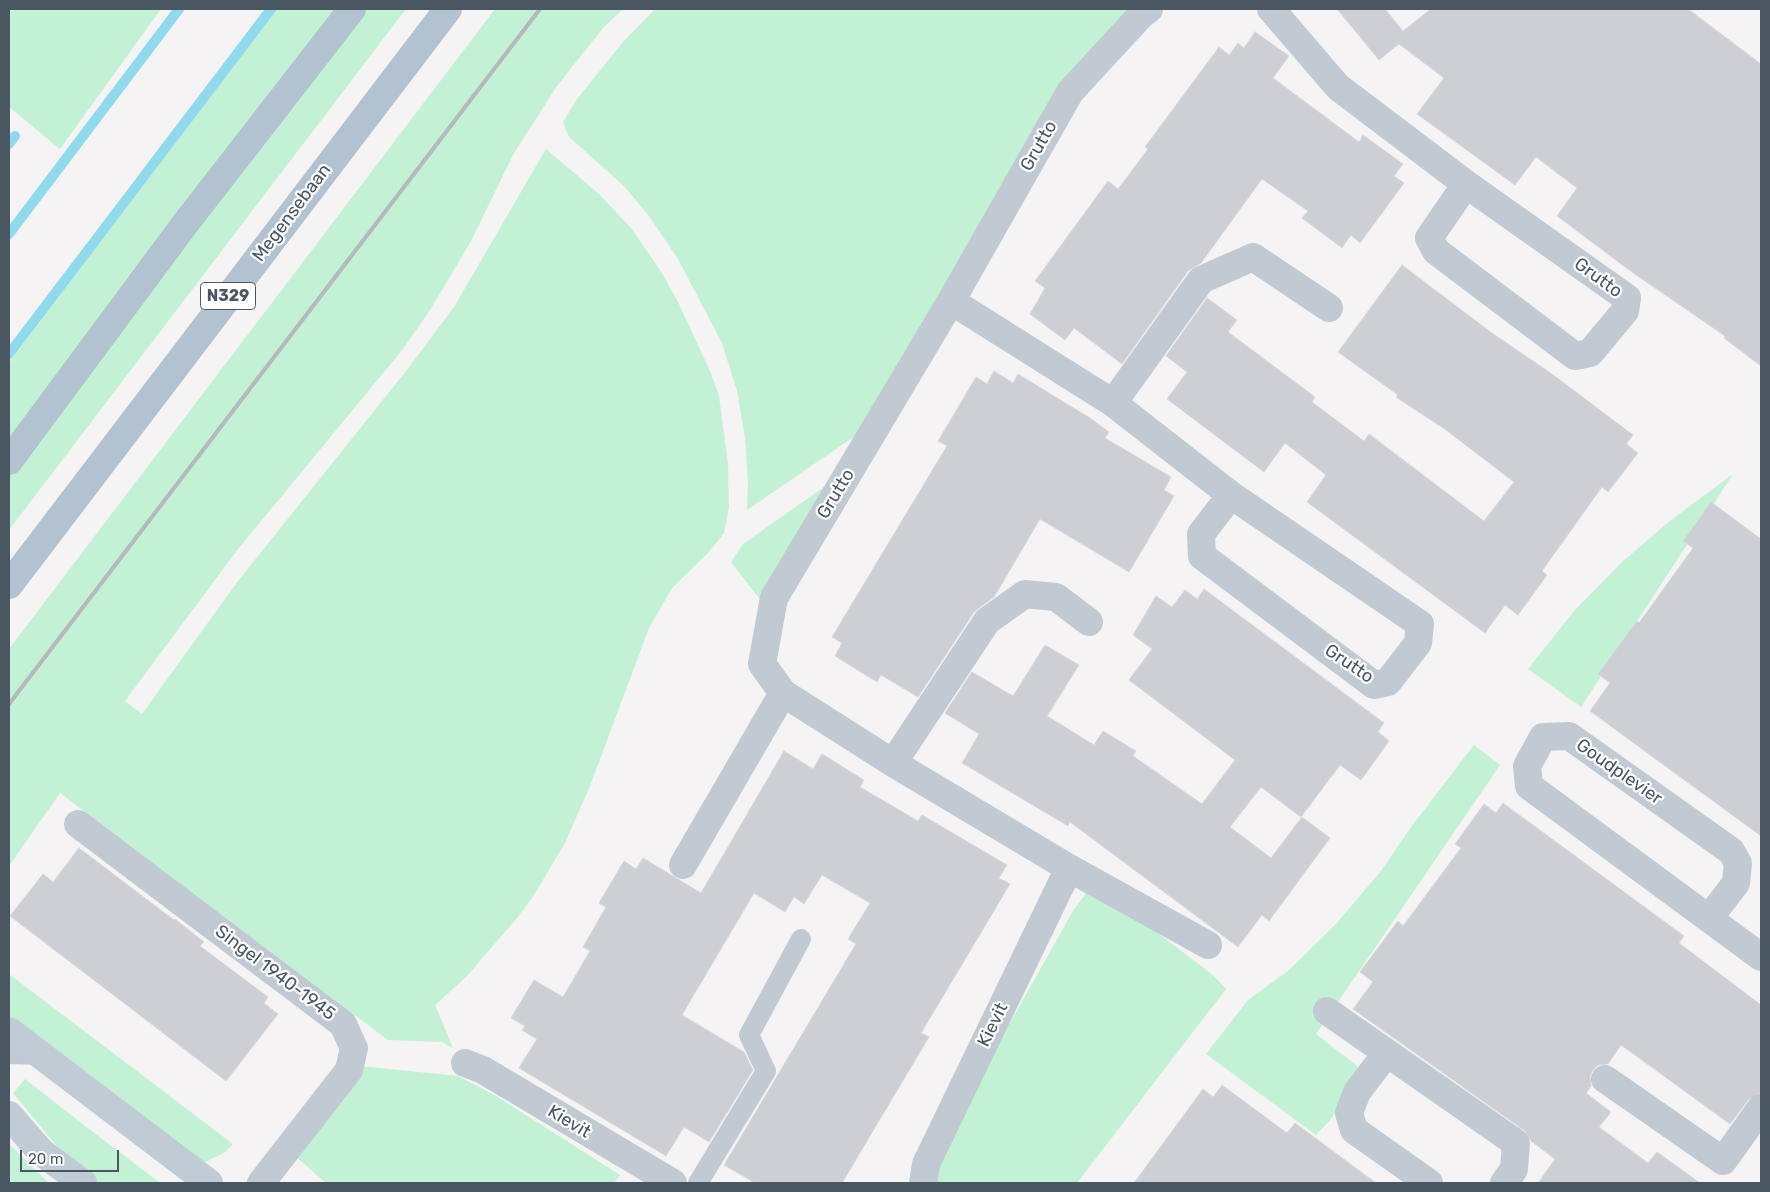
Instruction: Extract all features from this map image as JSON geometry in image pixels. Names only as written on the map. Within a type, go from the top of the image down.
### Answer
[{"type":"main road","points":[[9,461],[185,224],[352,9]]},
{"type":"main road","name":"Megensebaan","points":[[9,585],[448,9]]},
{"type":"main road","points":[[9,1031],[209,1183]]},
{"type":"main road","points":[[9,1115],[41,1152],[83,1183]]},
{"type":"street","name":"Grutto","points":[[893,763],[783,694],[762,664],[774,598],[951,301],[1070,92],[1141,15],[1149,9]]},
{"type":"street","name":"Grutto","points":[[1271,9],[1338,88],[1466,184],[1627,298],[1626,311],[1590,353],[1575,356],[1436,251],[1429,238],[1466,184]]},
{"type":"street","points":[[1113,403],[1201,280],[1253,257],[1329,308]]},
{"type":"street","name":"Grutto","points":[[951,301],[1113,403],[1231,495],[1420,624],[1418,643],[1388,682],[1374,685],[1202,556],[1201,534],[1231,495]]},
{"type":"street","points":[[1089,622],[1056,597],[1024,594],[987,620],[893,763],[1069,868],[1208,945]]},
{"type":"street","points":[[683,865],[783,694]]},
{"type":"street","name":"Goudplevier","points":[[1710,918],[1736,883],[1738,863],[1730,851],[1570,736],[1543,737],[1527,766],[1529,786],[1761,957]]},
{"type":"street","name":"Singel 1940-1945","points":[[78,824],[343,1024],[354,1048],[349,1070],[261,1183]]},
{"type":"street","name":"Kievit","points":[[923,1183],[926,1164],[1069,868]]},
{"type":"street","points":[[1328,1011],[1386,1054],[1516,1143],[1514,1169],[1504,1183]]},
{"type":"street","points":[[1386,1054],[1357,1092],[1349,1113],[1354,1130],[1429,1183]]},
{"type":"street","name":"Kievit","points":[[465,1063],[483,1070],[673,1183]]},
{"type":"street","points":[[1605,1079],[1723,1161],[1761,1108]]},
{"type":"lane","points":[[698,1183],[766,1071],[749,1035],[801,939]]},
{"type":"lane","points":[[9,1054],[40,1055]]},
{"type":"green space","points":[[9,9],[161,9],[60,149],[9,107]]},
{"type":"green space","points":[[275,9],[406,9],[9,530],[9,363]]},
{"type":"green space","points":[[495,9],[623,9],[603,28],[557,86],[514,153],[471,241],[432,307],[403,349],[238,549],[125,701],[142,714],[238,581],[410,366],[454,307],[546,149],[599,194],[631,228],[662,273],[679,304],[710,371],[719,396],[728,464],[729,508],[724,533],[708,553],[672,588],[649,628],[590,786],[565,843],[534,895],[517,918],[466,977],[435,1005],[453,1048],[442,1042],[388,1040],[60,793],[9,866],[9,649]]},
{"type":"green space","points":[[655,9],[1134,9],[861,432],[747,510],[748,483],[745,438],[737,391],[722,343],[678,259],[649,216],[624,186],[569,137],[563,122],[577,99],[623,42]]},
{"type":"green space","points":[[1733,474],[1581,707],[1528,669],[1574,611],[1622,562],[1671,520]]},
{"type":"green space","points":[[834,480],[762,602],[731,562],[743,544]]},
{"type":"green space","points":[[1474,745],[1500,765],[1316,1034],[1365,1072],[1330,1120],[1316,1135],[1206,1054],[1248,1000],[1288,971],[1336,924],[1381,871],[1411,827]]},
{"type":"green space","points":[[1089,889],[1101,889],[1214,976],[1226,989],[1077,1183],[920,1183],[1073,911]]},
{"type":"green space","points":[[9,974],[233,1144],[224,1153],[199,1165],[9,1018]]},
{"type":"green space","points":[[340,1064],[458,1076],[496,1096],[620,1175],[614,1183],[326,1183],[279,1142]]},
{"type":"green space","points":[[25,1079],[160,1183],[93,1183],[60,1150],[13,1093]]},
{"type":"green space","points":[[9,1144],[49,1183],[9,1183]]},
{"type":"building","points":[[1337,9],[1385,9],[1403,31],[1431,9],[1688,9],[1761,64],[1761,366],[1724,338],[1725,336],[1629,270],[1557,216],[1577,188],[1536,157],[1515,185],[1417,114],[1444,78],[1399,44],[1379,60]]},
{"type":"building","points":[[1255,32],[1289,56],[1273,78],[1359,142],[1363,135],[1403,164],[1394,176],[1404,183],[1360,243],[1351,235],[1342,248],[1302,218],[1308,211],[1262,179],[1201,263],[1188,271],[1122,364],[1074,328],[1065,340],[1030,314],[1045,288],[1035,281],[1108,181],[1118,189],[1148,149],[1145,147],[1219,47],[1229,55],[1238,43],[1244,48]]},
{"type":"building","points":[[1402,265],[1633,435],[1626,444],[1638,453],[1608,492],[1602,487],[1542,571],[1547,575],[1518,615],[1505,605],[1485,633],[1307,502],[1326,475],[1285,443],[1264,472],[1167,399],[1187,372],[1166,356],[1207,298],[1237,320],[1228,332],[1315,397],[1312,402],[1364,441],[1369,434],[1484,521],[1514,482],[1446,430],[1396,397],[1398,395],[1338,352]]},
{"type":"building","points":[[994,371],[1013,383],[1018,374],[1090,418],[1109,432],[1105,438],[1171,477],[1164,490],[1174,496],[1129,572],[1040,519],[994,597],[974,612],[918,697],[881,675],[877,682],[835,656],[842,643],[832,637],[947,446],[938,441],[976,377],[987,384]]},
{"type":"building","points":[[1711,502],[1761,539],[1761,836],[1590,711],[1610,683],[1598,674],[1637,621],[1639,623],[1693,548],[1683,541]]},
{"type":"building","points":[[1204,589],[1384,723],[1378,732],[1389,741],[1361,780],[1340,765],[1301,817],[1261,787],[1230,827],[1271,858],[1302,817],[1330,838],[1269,921],[1262,915],[1238,947],[1070,822],[1068,826],[962,763],[979,734],[945,713],[972,672],[1013,696],[1045,645],[1079,665],[1047,716],[1094,745],[1103,731],[1136,751],[1133,756],[1202,804],[1235,760],[1129,680],[1152,649],[1133,635],[1156,596],[1172,607],[1185,590],[1197,599]]},
{"type":"building","points":[[784,751],[813,769],[822,754],[864,780],[860,787],[918,821],[922,815],[1007,865],[999,878],[1010,884],[921,1033],[929,1037],[842,1183],[755,1183],[724,1165],[856,944],[848,939],[870,903],[822,875],[804,904],[794,897],[785,912],[754,893],[682,1015],[744,1052],[753,1070],[709,1142],[684,1127],[666,1156],[519,1068],[537,1039],[522,1030],[525,1026],[511,1018],[534,980],[563,997],[590,951],[583,947],[606,907],[599,903],[624,861],[636,869],[643,858],[701,893]]},
{"type":"building","points":[[1503,803],[1684,936],[1679,943],[1761,1005],[1761,1093],[1749,1099],[1730,1124],[1621,1045],[1608,1064],[1598,1065],[1592,1071],[1590,1077],[1591,1086],[1586,1093],[1611,1112],[1599,1127],[1648,1163],[1657,1152],[1700,1183],[1538,1183],[1555,1159],[1531,1141],[1525,1131],[1353,1009],[1373,982],[1360,972],[1398,921],[1403,926],[1461,848],[1455,844],[1484,804],[1496,813]]},
{"type":"building","points":[[79,848],[175,919],[204,942],[200,946],[268,997],[264,1003],[278,1014],[226,1081],[10,916],[43,874],[53,882]]},
{"type":"building","points":[[1222,1085],[1287,1133],[1295,1123],[1376,1183],[1134,1183],[1203,1089],[1213,1097]]},
{"type":"waterway","points":[[9,234],[179,9]]},
{"type":"waterway","points":[[9,354],[271,9]]},
{"type":"waterway","points":[[9,144],[15,136]]},
{"type":"railway","points":[[9,704],[540,9]]}]
